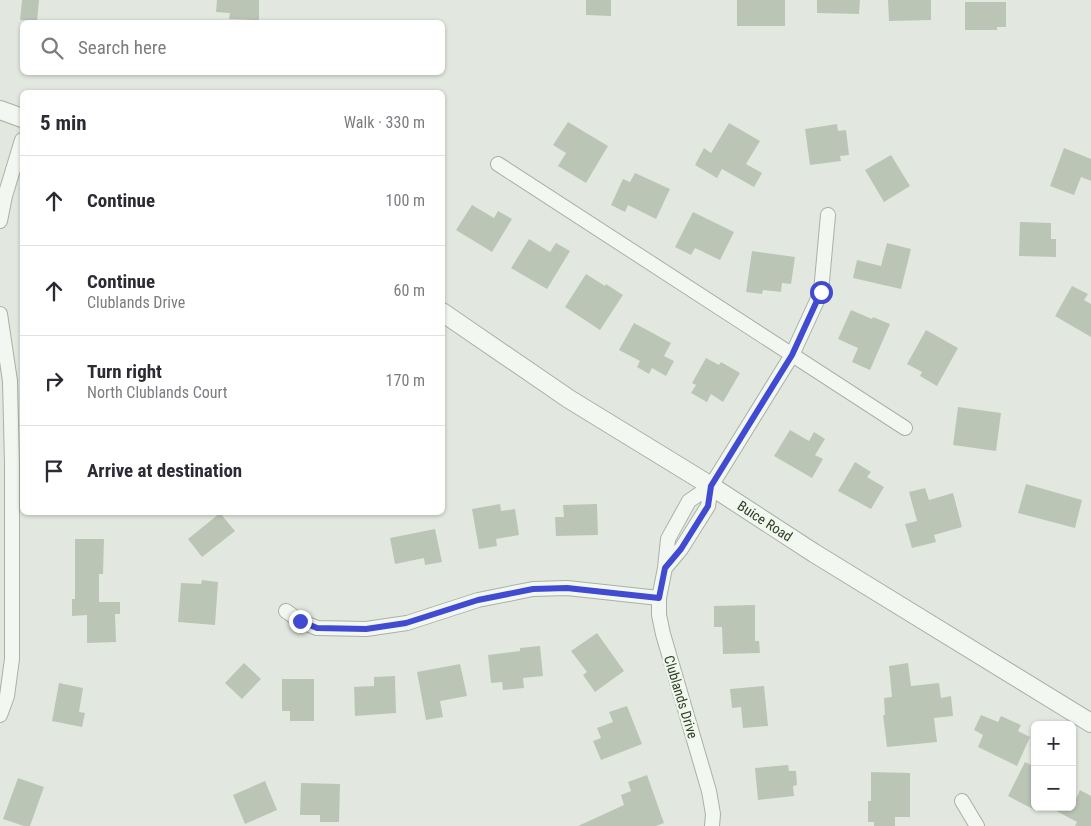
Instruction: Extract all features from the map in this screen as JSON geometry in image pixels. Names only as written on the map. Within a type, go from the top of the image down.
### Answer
[{"type":"street","points":[[0,110],[20,117]]},
{"type":"street","points":[[0,221],[5,196],[20,147]]},
{"type":"street","points":[[498,164],[905,428]]},
{"type":"street","name":"Clublands Drive","points":[[712,826],[713,814],[709,791],[663,634],[659,614],[659,598],[665,568],[681,549],[708,506],[711,486],[792,355],[821,292],[828,215]]},
{"type":"street","points":[[0,314],[10,381],[6,464],[12,660],[7,696],[0,716]]},
{"type":"street","name":"Buice Road","points":[[445,314],[569,399],[711,486],[814,553],[1091,723]]},
{"type":"street","points":[[286,611],[300,621],[317,628],[366,629],[406,623],[478,600],[533,589],[567,588],[659,598]]},
{"type":"street","points":[[962,801],[977,826]]},
{"type":"building","points":[[22,0],[39,0],[37,20],[20,20]]},
{"type":"building","points":[[217,0],[259,0],[259,20],[229,19],[230,13],[216,12]]},
{"type":"building","points":[[586,0],[611,0],[611,16],[586,15]]},
{"type":"building","points":[[737,0],[785,0],[785,26],[737,26]]},
{"type":"building","points":[[817,0],[860,0],[859,14],[817,13]]},
{"type":"building","points":[[888,0],[931,0],[931,20],[889,21]]},
{"type":"building","points":[[965,2],[1006,2],[1006,27],[997,27],[997,30],[965,30]]},
{"type":"building","points":[[568,122],[608,146],[586,183],[558,166],[566,153],[553,145]]},
{"type":"building","points":[[729,123],[760,141],[746,164],[762,173],[754,187],[722,169],[717,178],[695,165],[704,148],[711,153]]},
{"type":"building","points":[[837,124],[838,131],[846,130],[849,155],[840,156],[841,161],[810,165],[805,129]]},
{"type":"building","points":[[1064,148],[1091,159],[1091,181],[1081,177],[1074,195],[1050,186]]},
{"type":"building","points":[[891,155],[910,186],[884,202],[865,170]]},
{"type":"building","points":[[635,173],[670,189],[656,219],[628,205],[625,212],[611,205],[623,179],[630,182]]},
{"type":"building","points":[[472,205],[494,218],[498,211],[512,219],[492,252],[456,230]]},
{"type":"building","points":[[693,212],[734,232],[720,260],[695,248],[691,255],[675,247]]},
{"type":"building","points":[[1020,222],[1051,223],[1051,239],[1056,239],[1056,257],[1019,256]]},
{"type":"building","points":[[529,239],[550,252],[556,243],[570,251],[547,289],[511,268]]},
{"type":"building","points":[[887,243],[911,249],[901,289],[853,278],[857,260],[881,266]]},
{"type":"building","points":[[752,251],[795,257],[791,284],[782,283],[781,292],[763,290],[762,294],[746,292]]},
{"type":"building","points":[[586,274],[623,295],[600,330],[565,307]]},
{"type":"building","points":[[1072,286],[1088,294],[1084,300],[1091,304],[1091,337],[1055,316]]},
{"type":"building","points":[[851,310],[890,324],[870,370],[852,362],[858,348],[838,339]]},
{"type":"building","points":[[634,323],[671,343],[664,356],[674,361],[666,376],[652,368],[649,374],[637,367],[640,361],[619,350]]},
{"type":"building","points":[[926,330],[958,348],[937,386],[920,376],[922,372],[907,364]]},
{"type":"building","points":[[706,358],[719,365],[721,362],[740,373],[723,402],[711,394],[707,402],[691,393],[696,385],[692,383]]},
{"type":"building","points":[[958,407],[1001,413],[996,451],[953,445]]},
{"type":"building","points":[[790,430],[809,441],[814,432],[825,439],[815,455],[823,459],[812,478],[774,456]]},
{"type":"building","points":[[855,462],[871,472],[867,477],[884,487],[871,509],[838,491]]},
{"type":"building","points":[[1026,484],[1082,500],[1075,528],[1018,513]]},
{"type":"building","points":[[925,488],[929,500],[953,493],[962,527],[934,535],[936,542],[912,548],[905,524],[917,521],[909,492]]},
{"type":"building","points":[[500,504],[501,511],[515,509],[519,535],[496,539],[497,546],[479,549],[472,509]]},
{"type":"building","points":[[597,504],[598,535],[556,536],[555,517],[564,517],[563,505]]},
{"type":"building","points":[[218,515],[222,515],[235,531],[202,557],[188,539]]},
{"type":"building","points":[[435,529],[442,562],[425,565],[424,558],[395,564],[390,538]]},
{"type":"building","points":[[75,539],[104,539],[103,574],[99,574],[99,602],[120,602],[120,614],[115,614],[116,642],[87,643],[87,615],[72,616],[72,599],[75,599]]},
{"type":"building","points":[[202,580],[218,582],[215,625],[178,622],[181,583],[201,584]]},
{"type":"building","points":[[755,605],[755,641],[759,641],[760,653],[723,654],[722,627],[714,627],[714,606]]},
{"type":"building","points":[[597,633],[624,671],[595,692],[583,675],[587,672],[571,651]]},
{"type":"building","points":[[540,646],[543,676],[523,678],[524,688],[503,690],[502,682],[491,683],[488,655],[520,651],[520,648]]},
{"type":"building","points":[[244,663],[261,679],[242,699],[225,683]]},
{"type":"building","points":[[908,663],[911,686],[939,683],[941,698],[951,696],[953,716],[934,718],[937,742],[887,747],[883,715],[885,715],[884,698],[892,697],[889,666]]},
{"type":"building","points":[[460,664],[467,696],[440,701],[443,717],[426,720],[417,672]]},
{"type":"building","points":[[395,676],[396,713],[355,716],[354,687],[374,686],[374,677]]},
{"type":"building","points":[[282,679],[314,679],[314,721],[290,721],[290,711],[282,711]]},
{"type":"building","points":[[59,683],[83,688],[79,712],[85,713],[82,727],[52,721]]},
{"type":"building","points":[[764,686],[768,726],[743,728],[741,707],[732,708],[730,689]]},
{"type":"building","points":[[627,706],[642,744],[601,760],[593,741],[601,738],[597,728],[613,722],[609,712]]},
{"type":"building","points":[[981,715],[998,722],[1001,716],[1021,725],[1018,731],[1030,737],[1017,766],[978,747],[983,735],[974,730]]},
{"type":"building","points":[[1025,762],[1031,765],[1031,808],[1008,796]]},
{"type":"building","points":[[788,765],[789,771],[796,771],[797,785],[793,786],[794,796],[758,800],[755,768]]},
{"type":"building","points":[[871,772],[910,773],[910,817],[895,817],[895,826],[874,826],[874,822],[868,822],[868,801],[871,801]]},
{"type":"building","points":[[647,775],[664,823],[656,826],[578,826],[624,805],[621,795],[631,791],[628,782]]},
{"type":"building","points":[[18,778],[44,787],[30,826],[24,826],[3,819]]},
{"type":"building","points":[[265,781],[277,810],[245,824],[233,795]]},
{"type":"building","points":[[301,783],[340,784],[339,822],[320,822],[320,815],[300,815]]},
{"type":"building","points":[[1080,790],[1091,796],[1091,826],[1075,826],[1077,822],[1056,811],[1076,811],[1076,798]]},
{"type":"route","points":[[300,621],[317,628],[366,629],[406,623],[478,600],[533,589],[567,588],[659,598],[665,568],[681,549],[708,506],[711,486],[792,355],[821,292]]}]
